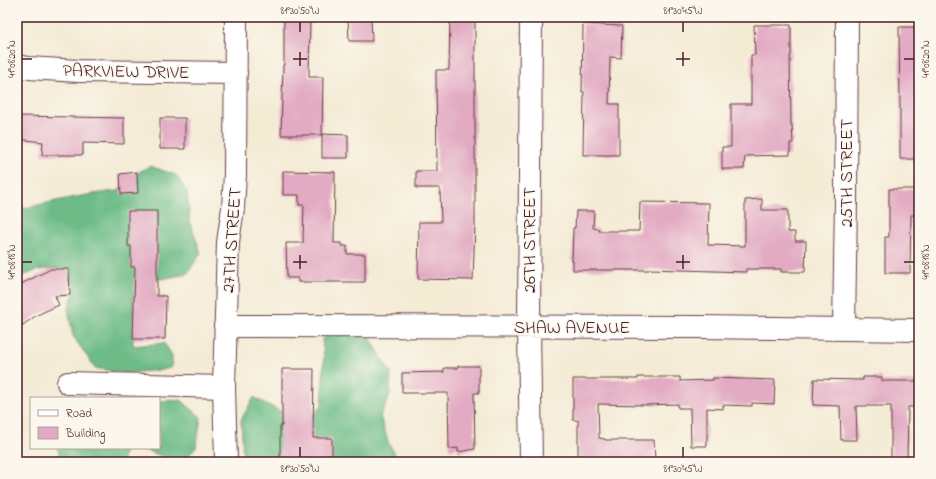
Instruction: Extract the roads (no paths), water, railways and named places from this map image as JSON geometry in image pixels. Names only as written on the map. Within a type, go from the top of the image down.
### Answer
[{"type":"street","name":"27TH STREET","points":[[226,462],[224,387],[228,242],[233,208],[235,174],[236,17]]},
{"type":"street","name":"26TH STREET","points":[[531,17],[529,327],[531,462]]},
{"type":"street","name":"25TH STREET","points":[[844,329],[847,17]]},
{"type":"street","name":"PARKVIEW DRIVE","points":[[17,66],[79,71],[236,72]]},
{"type":"street","name":"SHAW AVENUE","points":[[226,326],[701,327],[919,330]]},
{"type":"street","points":[[68,384],[224,387]]}]
